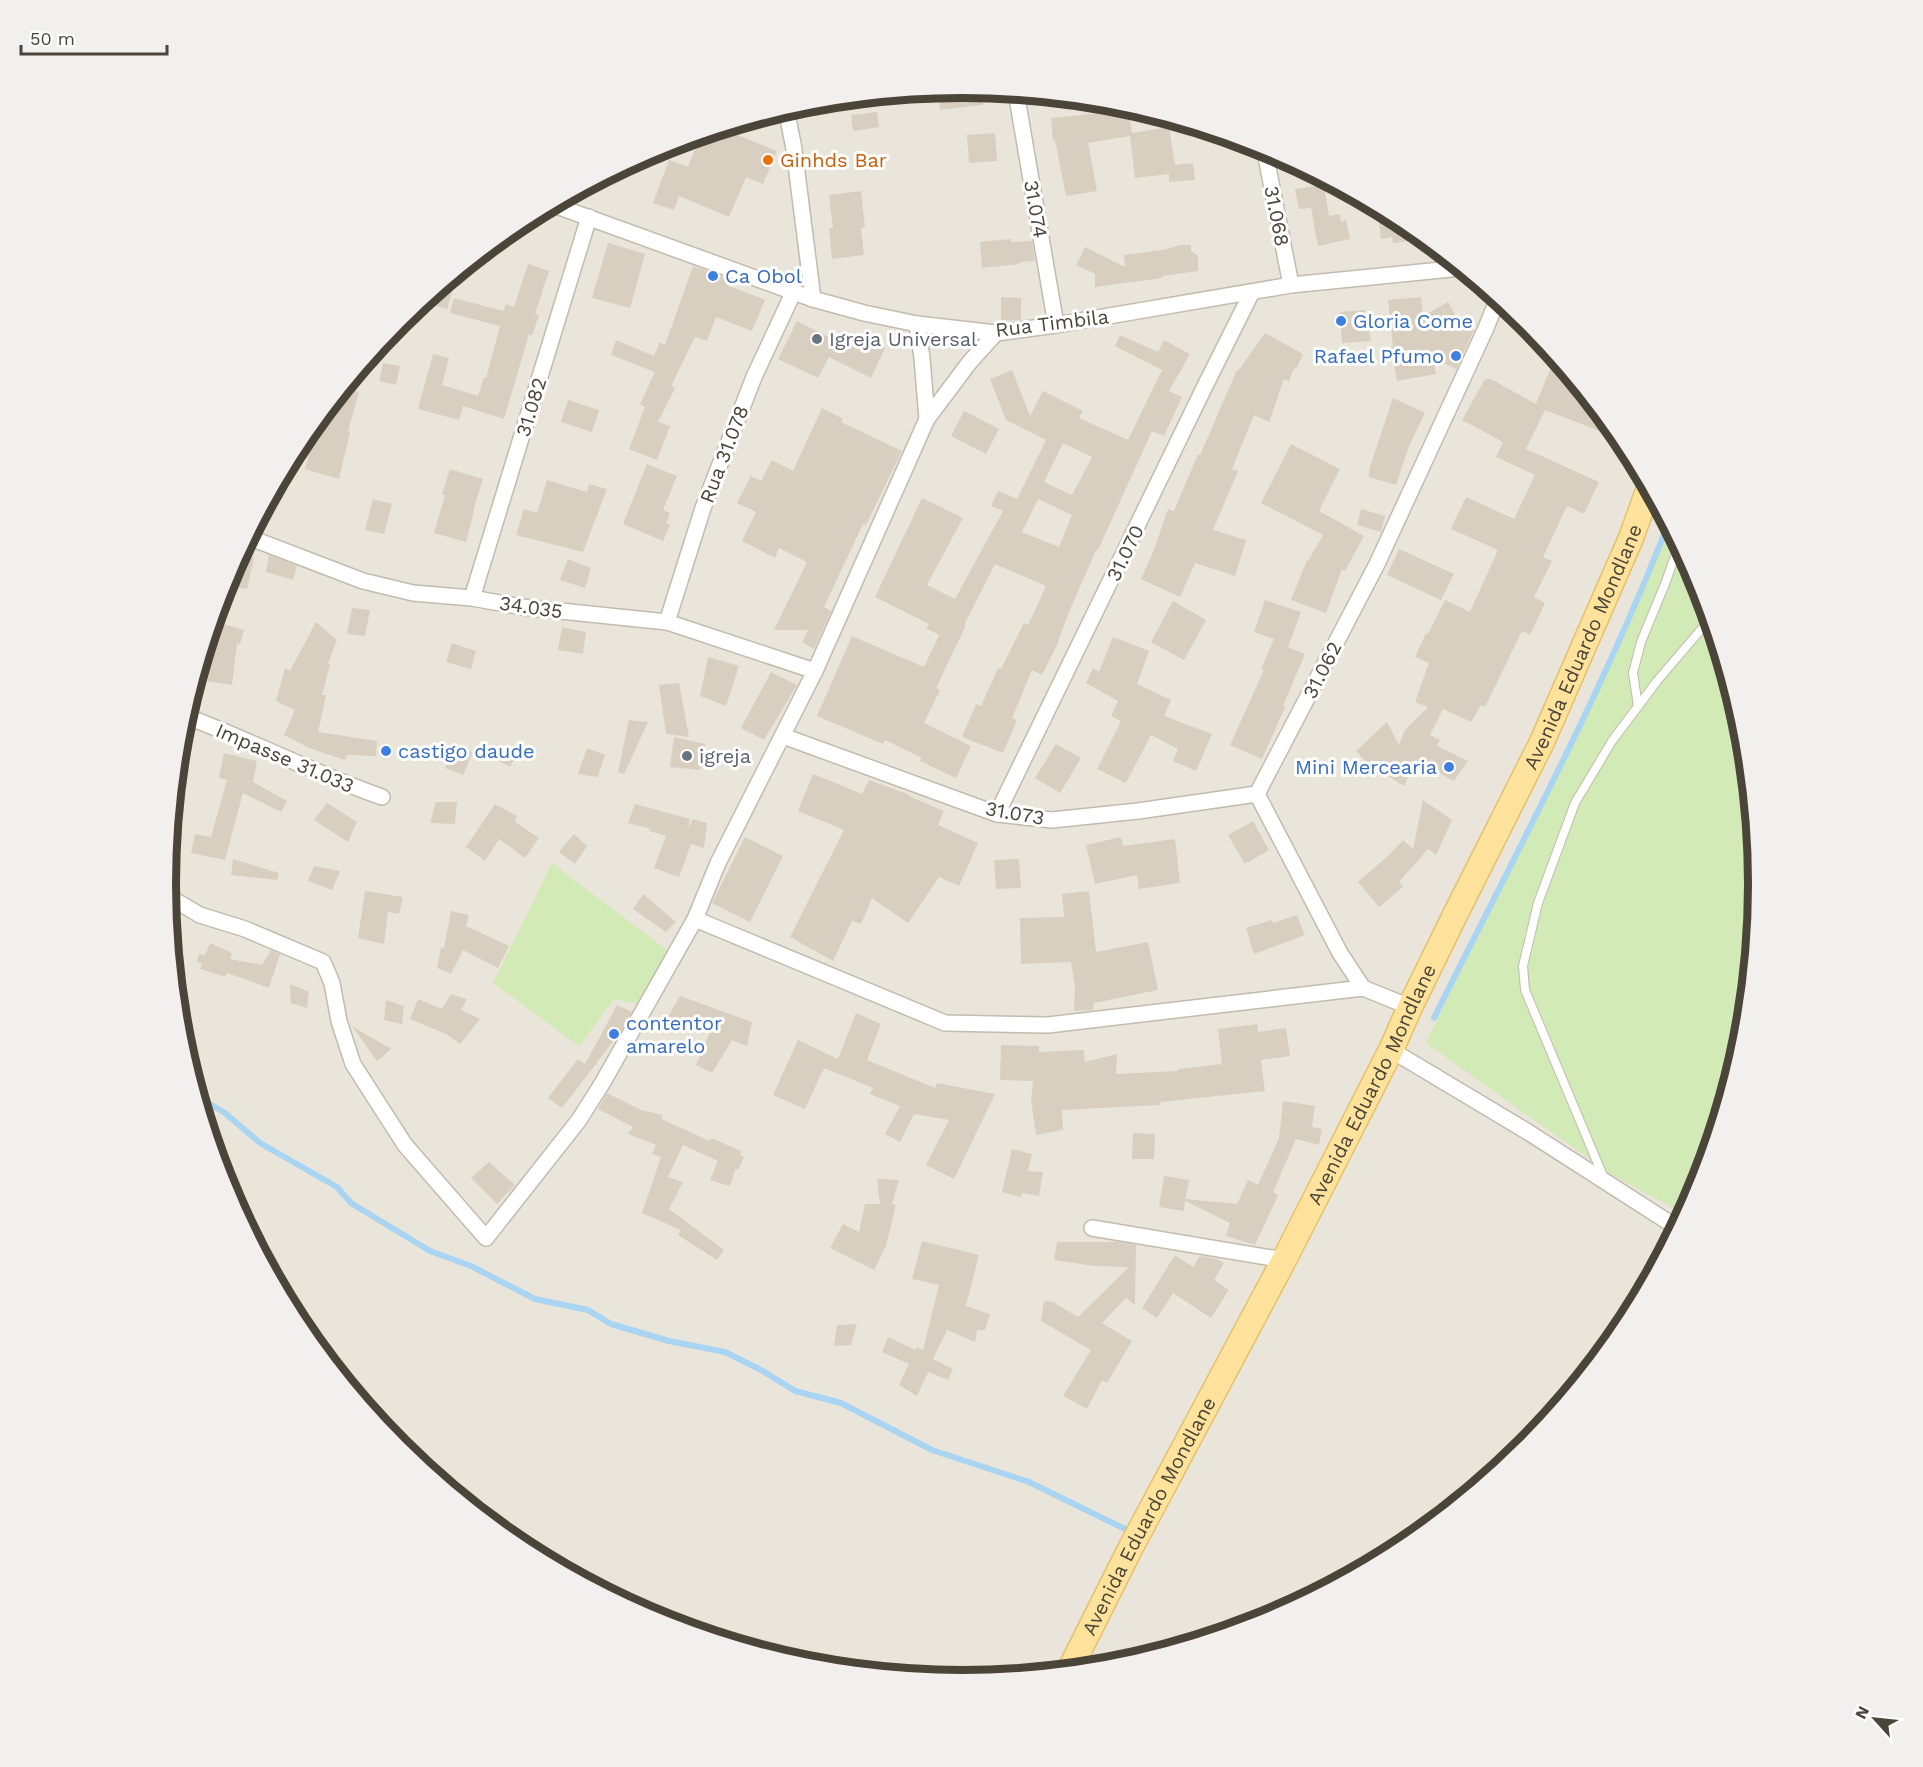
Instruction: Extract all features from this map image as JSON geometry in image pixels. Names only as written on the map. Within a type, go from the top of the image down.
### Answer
[{"type":"main road","name":"Avenida Eduardo Mondlane","points":[[1074,1661],[1391,1050],[1410,1007],[1542,742],[1631,538],[1646,498]]},
{"type":"street","name":"31.074","points":[[1017,99],[1056,325]]},
{"type":"street","points":[[788,117],[813,298]]},
{"type":"street","name":"31.068","points":[[1266,159],[1291,285]]},
{"type":"street","name":"Rua Timbila","points":[[562,208],[813,298],[864,313],[917,324],[996,333],[1291,285],[1451,269]]},
{"type":"street","name":"31.082","points":[[472,598],[589,217]]},
{"type":"street","name":"Rua 31.078","points":[[667,622],[703,508],[754,377],[794,291]]},
{"type":"street","name":"31.070","points":[[997,814],[1252,292]]},
{"type":"street","name":"31.062","points":[[1257,794],[1377,564],[1494,307]]},
{"type":"street","points":[[917,324],[927,419]]},
{"type":"street","points":[[176,901],[200,915],[245,928],[323,962],[332,983],[339,1021],[353,1064],[405,1145],[486,1238],[579,1120],[695,919],[718,863],[814,671],[927,419],[969,363],[996,333]]},
{"type":"street","name":"34.035","points":[[255,540],[363,581],[413,593],[667,622],[814,671]]},
{"type":"street","name":"Impasse 31.033","points":[[193,719],[226,731],[348,786],[382,797]]},
{"type":"street","name":"31.073","points":[[783,736],[997,814],[1052,820],[1138,811],[1257,794]]},
{"type":"street","points":[[1257,794],[1340,953],[1363,988]]},
{"type":"street","points":[[695,919],[945,1023],[1048,1024],[1363,988],[1410,1007]]},
{"type":"street","points":[[1391,1050],[1604,1180],[1670,1223]]},
{"type":"street","points":[[1092,1228],[1284,1260]]},
{"type":"lane","points":[[1638,706],[1633,673],[1638,652],[1675,555]]},
{"type":"lane","points":[[1604,1180],[1525,990],[1523,966],[1538,903],[1575,803],[1612,741],[1704,626]]},
{"type":"shaded area","points":[[910,99],[1013,99],[1064,104],[1165,124],[1214,139],[1262,157],[1354,203],[1398,230],[1440,260],[1480,293],[1552,365],[1585,405],[1615,447],[1666,536],[1688,583],[1721,680],[1741,781],[1748,884],[1741,986],[1721,1087],[1706,1136],[1688,1184],[1642,1277],[1585,1362],[1552,1402],[1480,1474],[1440,1507],[1398,1537],[1309,1588],[1262,1610],[1165,1643],[1064,1663],[1013,1668],[962,1670],[859,1663],[758,1643],[709,1628],[661,1610],[568,1564],[483,1507],[443,1474],[371,1402],[338,1362],[308,1320],[257,1231],[235,1184],[202,1087],[182,986],[177,935],[177,832],[182,781],[202,680],[217,631],[235,583],[281,490],[338,405],[371,365],[443,293],[483,260],[525,230],[614,179],[661,157],[758,124],[859,104]]},
{"type":"green space","points":[[1664,533],[1688,583],[1721,680],[1741,781],[1746,832],[1748,884],[1746,935],[1741,986],[1732,1037],[1721,1087],[1706,1136],[1676,1210],[1609,1173],[1426,1043],[1641,593]]},
{"type":"green space","points":[[552,863],[668,951],[638,1004],[614,999],[579,1046],[493,983]]},
{"type":"building","points":[[939,98],[982,98],[983,105],[940,110]]},
{"type":"building","points":[[1101,110],[1129,116],[1132,133],[1169,127],[1175,165],[1193,163],[1195,180],[1169,182],[1169,174],[1135,178],[1130,136],[1088,143],[1097,191],[1066,196],[1055,140],[1053,141],[1051,118],[1101,113]]},
{"type":"building","points":[[877,112],[879,127],[853,131],[851,115]]},
{"type":"building","points":[[731,132],[777,151],[763,184],[746,177],[729,217],[679,196],[674,210],[653,203],[669,160],[688,167],[697,143]]},
{"type":"building","points":[[995,133],[997,161],[969,163],[967,135]]},
{"type":"building","points":[[1321,185],[1324,187],[1329,216],[1340,214],[1341,222],[1346,220],[1350,239],[1318,246],[1311,208],[1299,209],[1295,189]]},
{"type":"building","points":[[861,191],[865,227],[861,228],[864,255],[832,259],[829,228],[833,228],[829,195]]},
{"type":"building","points":[[1378,218],[1413,241],[1393,243],[1392,237],[1381,239]]},
{"type":"building","points":[[1011,239],[1011,242],[1032,241],[1035,261],[982,268],[980,242]]},
{"type":"building","points":[[608,243],[645,254],[630,308],[592,298]]},
{"type":"building","points":[[1191,245],[1191,251],[1198,256],[1198,271],[1095,287],[1095,274],[1076,265],[1085,247],[1125,267],[1124,255]]},
{"type":"building","points":[[528,264],[549,271],[535,314],[539,315],[532,336],[529,334],[504,419],[463,406],[459,420],[418,409],[433,354],[449,358],[442,385],[478,396],[484,377],[486,378],[500,326],[450,313],[454,298],[503,311],[506,304],[514,307]]},
{"type":"building","points":[[693,266],[729,279],[727,285],[765,300],[752,331],[716,317],[707,341],[695,337],[671,386],[675,388],[658,422],[670,426],[657,460],[629,449],[645,407],[640,404],[655,372],[611,355],[616,340],[654,356],[660,342],[665,345]]},
{"type":"building","points":[[454,284],[447,309],[431,304]]},
{"type":"building","points":[[1001,297],[1021,298],[1021,320],[1001,321]]},
{"type":"building","points":[[1421,297],[1423,316],[1448,302],[1460,324],[1474,330],[1456,369],[1433,358],[1436,374],[1397,381],[1391,346],[1393,346],[1388,300]]},
{"type":"building","points":[[1365,310],[1371,341],[1342,343],[1340,312]]},
{"type":"building","points":[[797,321],[848,347],[855,333],[885,348],[871,378],[829,357],[818,378],[778,359]]},
{"type":"building","points":[[1265,333],[1303,354],[1289,382],[1284,379],[1269,422],[1254,415],[1232,469],[1238,471],[1213,530],[1246,540],[1235,576],[1195,563],[1180,597],[1141,579],[1168,509],[1174,511],[1237,370]]},
{"type":"building","points":[[1120,335],[1158,352],[1164,340],[1190,354],[1169,391],[1182,397],[1164,436],[1152,431],[1098,550],[1096,550],[1059,641],[1042,675],[1032,670],[1012,718],[1017,720],[1003,753],[962,737],[976,704],[981,706],[998,668],[1001,669],[1024,623],[1028,625],[1046,586],[995,564],[964,625],[966,625],[936,688],[940,690],[924,723],[971,746],[956,778],[920,761],[922,758],[885,740],[883,744],[817,716],[852,636],[924,667],[939,635],[926,628],[929,624],[875,597],[922,498],[963,518],[927,585],[955,599],[1003,511],[991,506],[998,491],[1017,499],[1046,440],[1006,420],[990,379],[1012,370],[1030,416],[1043,391],[1083,411],[1079,418],[1128,440],[1162,370],[1115,346]],"holes":[[[1063,443],[1092,457],[1072,495],[1044,482]],[[1038,499],[1072,515],[1059,547],[1022,532]]]},
{"type":"building","points":[[383,363],[400,366],[396,385],[379,381]]},
{"type":"building","points":[[1552,365],[1605,433],[1545,410],[1526,449],[1599,482],[1584,514],[1567,506],[1543,557],[1552,561],[1534,597],[1545,603],[1530,635],[1522,631],[1485,707],[1481,705],[1471,722],[1443,709],[1430,735],[1440,740],[1437,746],[1468,761],[1454,781],[1415,760],[1404,786],[1368,764],[1356,751],[1387,722],[1399,745],[1405,730],[1428,707],[1415,702],[1429,663],[1415,657],[1445,600],[1470,612],[1498,550],[1451,529],[1466,497],[1514,519],[1535,475],[1496,457],[1503,442],[1462,420],[1485,379],[1491,379],[1536,404]]},
{"type":"building","points":[[350,390],[359,392],[348,431],[350,432],[339,479],[305,469],[313,440]]},
{"type":"building","points":[[1393,398],[1425,413],[1409,446],[1396,485],[1369,477],[1369,470]]},
{"type":"building","points":[[568,400],[599,410],[592,432],[561,422]]},
{"type":"building","points":[[822,408],[843,419],[841,422],[902,451],[866,525],[863,524],[824,607],[831,611],[814,649],[802,642],[808,630],[774,630],[807,562],[779,548],[775,558],[742,541],[756,512],[737,503],[751,476],[761,481],[772,460],[793,471]]},
{"type":"building","points":[[964,411],[999,429],[986,454],[951,436]]},
{"type":"building","points":[[1291,444],[1340,469],[1319,511],[1364,536],[1345,571],[1342,569],[1326,613],[1291,600],[1307,560],[1323,535],[1261,503]]},
{"type":"building","points":[[647,464],[677,476],[663,510],[670,513],[666,523],[670,525],[663,541],[623,524]]},
{"type":"building","points":[[450,469],[483,479],[466,542],[434,533]]},
{"type":"building","points":[[547,480],[587,492],[589,484],[607,489],[583,552],[516,535],[524,509],[537,513]]},
{"type":"building","points":[[373,499],[392,504],[384,534],[365,530]]},
{"type":"building","points":[[1361,509],[1385,516],[1381,532],[1357,525]]},
{"type":"building","points":[[1399,549],[1454,574],[1441,600],[1387,575]]},
{"type":"building","points":[[269,555],[297,566],[293,580],[266,572]]},
{"type":"building","points":[[247,557],[254,558],[247,589],[234,587]]},
{"type":"building","points":[[568,559],[591,568],[585,588],[560,580]]},
{"type":"building","points":[[1265,600],[1301,612],[1288,647],[1305,654],[1262,759],[1230,745],[1264,670],[1261,669],[1274,639],[1254,632]]},
{"type":"building","points":[[1173,601],[1206,620],[1184,660],[1151,642]]},
{"type":"building","points":[[352,608],[370,610],[365,636],[347,634]]},
{"type":"building","points":[[316,622],[337,640],[328,664],[330,665],[322,695],[326,695],[318,732],[377,741],[376,756],[347,755],[345,760],[309,748],[284,735],[295,710],[276,701],[285,668],[290,671]]},
{"type":"building","points":[[223,624],[244,630],[240,644],[237,643],[232,685],[205,681],[212,647],[216,648]]},
{"type":"building","points":[[562,627],[586,632],[583,654],[558,650]]},
{"type":"building","points":[[1113,637],[1149,651],[1137,684],[1171,700],[1164,716],[1212,734],[1196,771],[1173,761],[1178,749],[1151,735],[1126,783],[1097,769],[1121,721],[1111,716],[1118,701],[1086,683],[1093,668],[1099,672]]},
{"type":"building","points":[[452,643],[476,651],[471,669],[446,662]]},
{"type":"building","points":[[708,657],[739,666],[726,706],[700,696]]},
{"type":"building","points":[[771,672],[797,685],[764,740],[741,728]]},
{"type":"building","points":[[679,683],[689,737],[666,734],[659,685]]},
{"type":"building","points":[[629,720],[648,722],[624,774],[618,772]]},
{"type":"building","points":[[674,737],[705,744],[700,770],[670,767]]},
{"type":"building","points":[[1056,744],[1081,758],[1060,793],[1035,778]]},
{"type":"building","points":[[503,745],[517,754],[510,767],[498,760]]},
{"type":"building","points":[[454,746],[473,752],[463,775],[445,768]]},
{"type":"building","points":[[587,748],[605,755],[598,777],[578,774]]},
{"type":"building","points":[[224,753],[257,761],[253,782],[287,801],[281,812],[243,793],[225,860],[191,853],[195,834],[211,837],[227,780],[219,778]]},
{"type":"building","points":[[813,774],[862,794],[869,780],[910,795],[944,811],[938,825],[978,843],[959,886],[939,877],[908,923],[872,898],[861,924],[852,921],[833,961],[790,937],[844,830],[798,811]]},
{"type":"building","points":[[1423,800],[1452,820],[1436,855],[1428,849],[1399,882],[1403,887],[1379,907],[1358,882],[1403,840],[1413,849]]},
{"type":"building","points":[[436,802],[457,802],[455,824],[430,823]]},
{"type":"building","points":[[327,803],[357,822],[348,842],[314,820]]},
{"type":"building","points":[[495,804],[517,816],[515,822],[539,838],[525,858],[499,839],[485,861],[466,847]]},
{"type":"building","points":[[635,804],[690,819],[688,828],[693,819],[707,823],[704,848],[691,844],[679,877],[654,868],[666,836],[628,823]]},
{"type":"building","points":[[1253,821],[1269,850],[1245,864],[1228,835]]},
{"type":"building","points":[[574,834],[587,846],[575,864],[559,852]]},
{"type":"building","points":[[745,837],[783,856],[750,922],[712,903]]},
{"type":"building","points":[[1121,837],[1123,846],[1175,839],[1180,883],[1139,889],[1137,875],[1095,884],[1086,845]]},
{"type":"building","points":[[233,859],[279,873],[277,880],[231,875]]},
{"type":"building","points":[[1019,859],[1021,888],[996,889],[994,860]]},
{"type":"building","points":[[314,866],[340,871],[332,890],[308,881]]},
{"type":"building","points":[[365,891],[403,897],[399,914],[388,912],[384,944],[358,938]]},
{"type":"building","points":[[1089,891],[1096,952],[1148,942],[1158,990],[1094,1003],[1093,1010],[1074,1011],[1075,988],[1071,962],[1021,964],[1020,918],[1064,917],[1062,894]]},
{"type":"building","points":[[643,894],[676,922],[666,932],[633,909]]},
{"type":"building","points":[[451,911],[469,915],[466,926],[509,946],[498,968],[463,950],[451,974],[437,968],[441,947],[444,948]]},
{"type":"building","points":[[1297,915],[1305,935],[1254,954],[1246,928],[1272,920],[1273,923]]},
{"type":"building","points":[[210,943],[232,953],[230,959],[262,965],[271,950],[280,954],[269,988],[227,973],[226,977],[200,969],[202,964],[197,962],[199,954],[205,955]]},
{"type":"building","points":[[290,984],[309,992],[307,1008],[291,1003]]},
{"type":"building","points":[[451,994],[467,999],[461,1010],[480,1019],[460,1044],[446,1034],[410,1019],[418,999],[442,1009]]},
{"type":"building","points":[[680,996],[752,1022],[747,1046],[732,1040],[712,1073],[696,1065],[710,1032],[668,1017]]},
{"type":"building","points":[[386,1000],[404,1006],[402,1024],[384,1020]]},
{"type":"building","points":[[617,1005],[632,1012],[592,1069],[585,1064]]},
{"type":"building","points":[[856,1013],[881,1024],[867,1060],[935,1088],[937,1083],[995,1094],[954,1179],[926,1165],[949,1120],[914,1114],[900,1142],[885,1134],[900,1106],[870,1094],[873,1088],[824,1068],[805,1109],[773,1095],[798,1040],[838,1059]]},
{"type":"building","points":[[1257,1024],[1258,1032],[1286,1028],[1290,1056],[1261,1060],[1265,1091],[1160,1102],[1160,1105],[1062,1110],[1063,1130],[1036,1135],[1031,1100],[1033,1081],[1000,1080],[1001,1045],[1039,1046],[1039,1052],[1084,1050],[1085,1062],[1117,1054],[1116,1074],[1178,1071],[1178,1069],[1222,1064],[1218,1029]]},
{"type":"building","points":[[352,1026],[391,1049],[377,1061]]},
{"type":"building","points":[[578,1059],[592,1069],[562,1108],[548,1098]]},
{"type":"building","points":[[607,1093],[641,1110],[663,1115],[661,1119],[710,1141],[711,1138],[741,1151],[740,1155],[744,1157],[738,1170],[735,1169],[730,1186],[710,1180],[718,1161],[683,1145],[668,1177],[683,1182],[669,1209],[724,1250],[717,1260],[678,1235],[681,1230],[642,1213],[661,1157],[652,1154],[656,1145],[628,1134],[633,1127],[598,1109]]},
{"type":"building","points":[[1283,1101],[1315,1106],[1312,1127],[1322,1129],[1319,1145],[1296,1139],[1273,1192],[1278,1195],[1255,1245],[1226,1236],[1230,1223],[1185,1201],[1186,1199],[1237,1204],[1248,1180],[1258,1185],[1279,1138]]},
{"type":"building","points":[[1133,1133],[1155,1134],[1154,1159],[1132,1159]]},
{"type":"building","points":[[1012,1149],[1032,1154],[1028,1171],[1043,1172],[1039,1196],[1022,1193],[1021,1197],[1002,1192]]},
{"type":"building","points":[[489,1162],[515,1185],[497,1204],[471,1178]]},
{"type":"building","points":[[1164,1176],[1189,1180],[1184,1211],[1159,1207]]},
{"type":"building","points":[[877,1179],[899,1180],[892,1204],[896,1205],[886,1246],[874,1270],[830,1248],[843,1224],[859,1232],[865,1204],[880,1204]]},
{"type":"building","points":[[922,1241],[979,1255],[966,1306],[990,1314],[985,1330],[977,1330],[975,1342],[947,1330],[933,1359],[953,1369],[948,1380],[928,1372],[917,1396],[899,1385],[909,1364],[882,1352],[888,1337],[915,1350],[916,1347],[923,1350],[939,1285],[912,1279]]},
{"type":"building","points":[[1057,1242],[1119,1242],[1136,1245],[1135,1305],[1126,1298],[1102,1323],[1132,1341],[1107,1383],[1102,1380],[1087,1409],[1063,1396],[1091,1350],[1041,1321],[1044,1301],[1053,1302],[1078,1317],[1129,1267],[1094,1266],[1054,1260]]},
{"type":"building","points":[[1175,1255],[1193,1267],[1200,1256],[1217,1259],[1224,1263],[1214,1280],[1229,1290],[1211,1318],[1173,1293],[1157,1318],[1142,1308]]},
{"type":"building","points":[[857,1324],[851,1345],[834,1346],[837,1325]]},
{"type":"waterway","points":[[1434,1018],[1586,712],[1664,533]]},
{"type":"waterway","points":[[207,1102],[225,1113],[260,1143],[337,1187],[351,1203],[430,1251],[471,1266],[535,1299],[588,1310],[611,1324],[669,1341],[725,1352],[763,1371],[795,1391],[841,1403],[932,1450],[1029,1482],[1125,1529]]},
{"type":"place","name":"Ginhds Bar","points":[[768,160]]},
{"type":"place","name":"Ca Obol","points":[[713,276]]},
{"type":"place","name":"Gloria Come","points":[[1341,321]]},
{"type":"place","name":"Igreja Universal","points":[[817,339]]},
{"type":"place","name":"Rafael Pfumo","points":[[1456,356]]},
{"type":"place","name":"castigo daude","points":[[386,751]]},
{"type":"place","name":"igreja","points":[[687,756]]},
{"type":"place","name":"Mini Mercearia","points":[[1449,767]]},
{"type":"place","name":"contentor amarelo","points":[[614,1034]]}]
